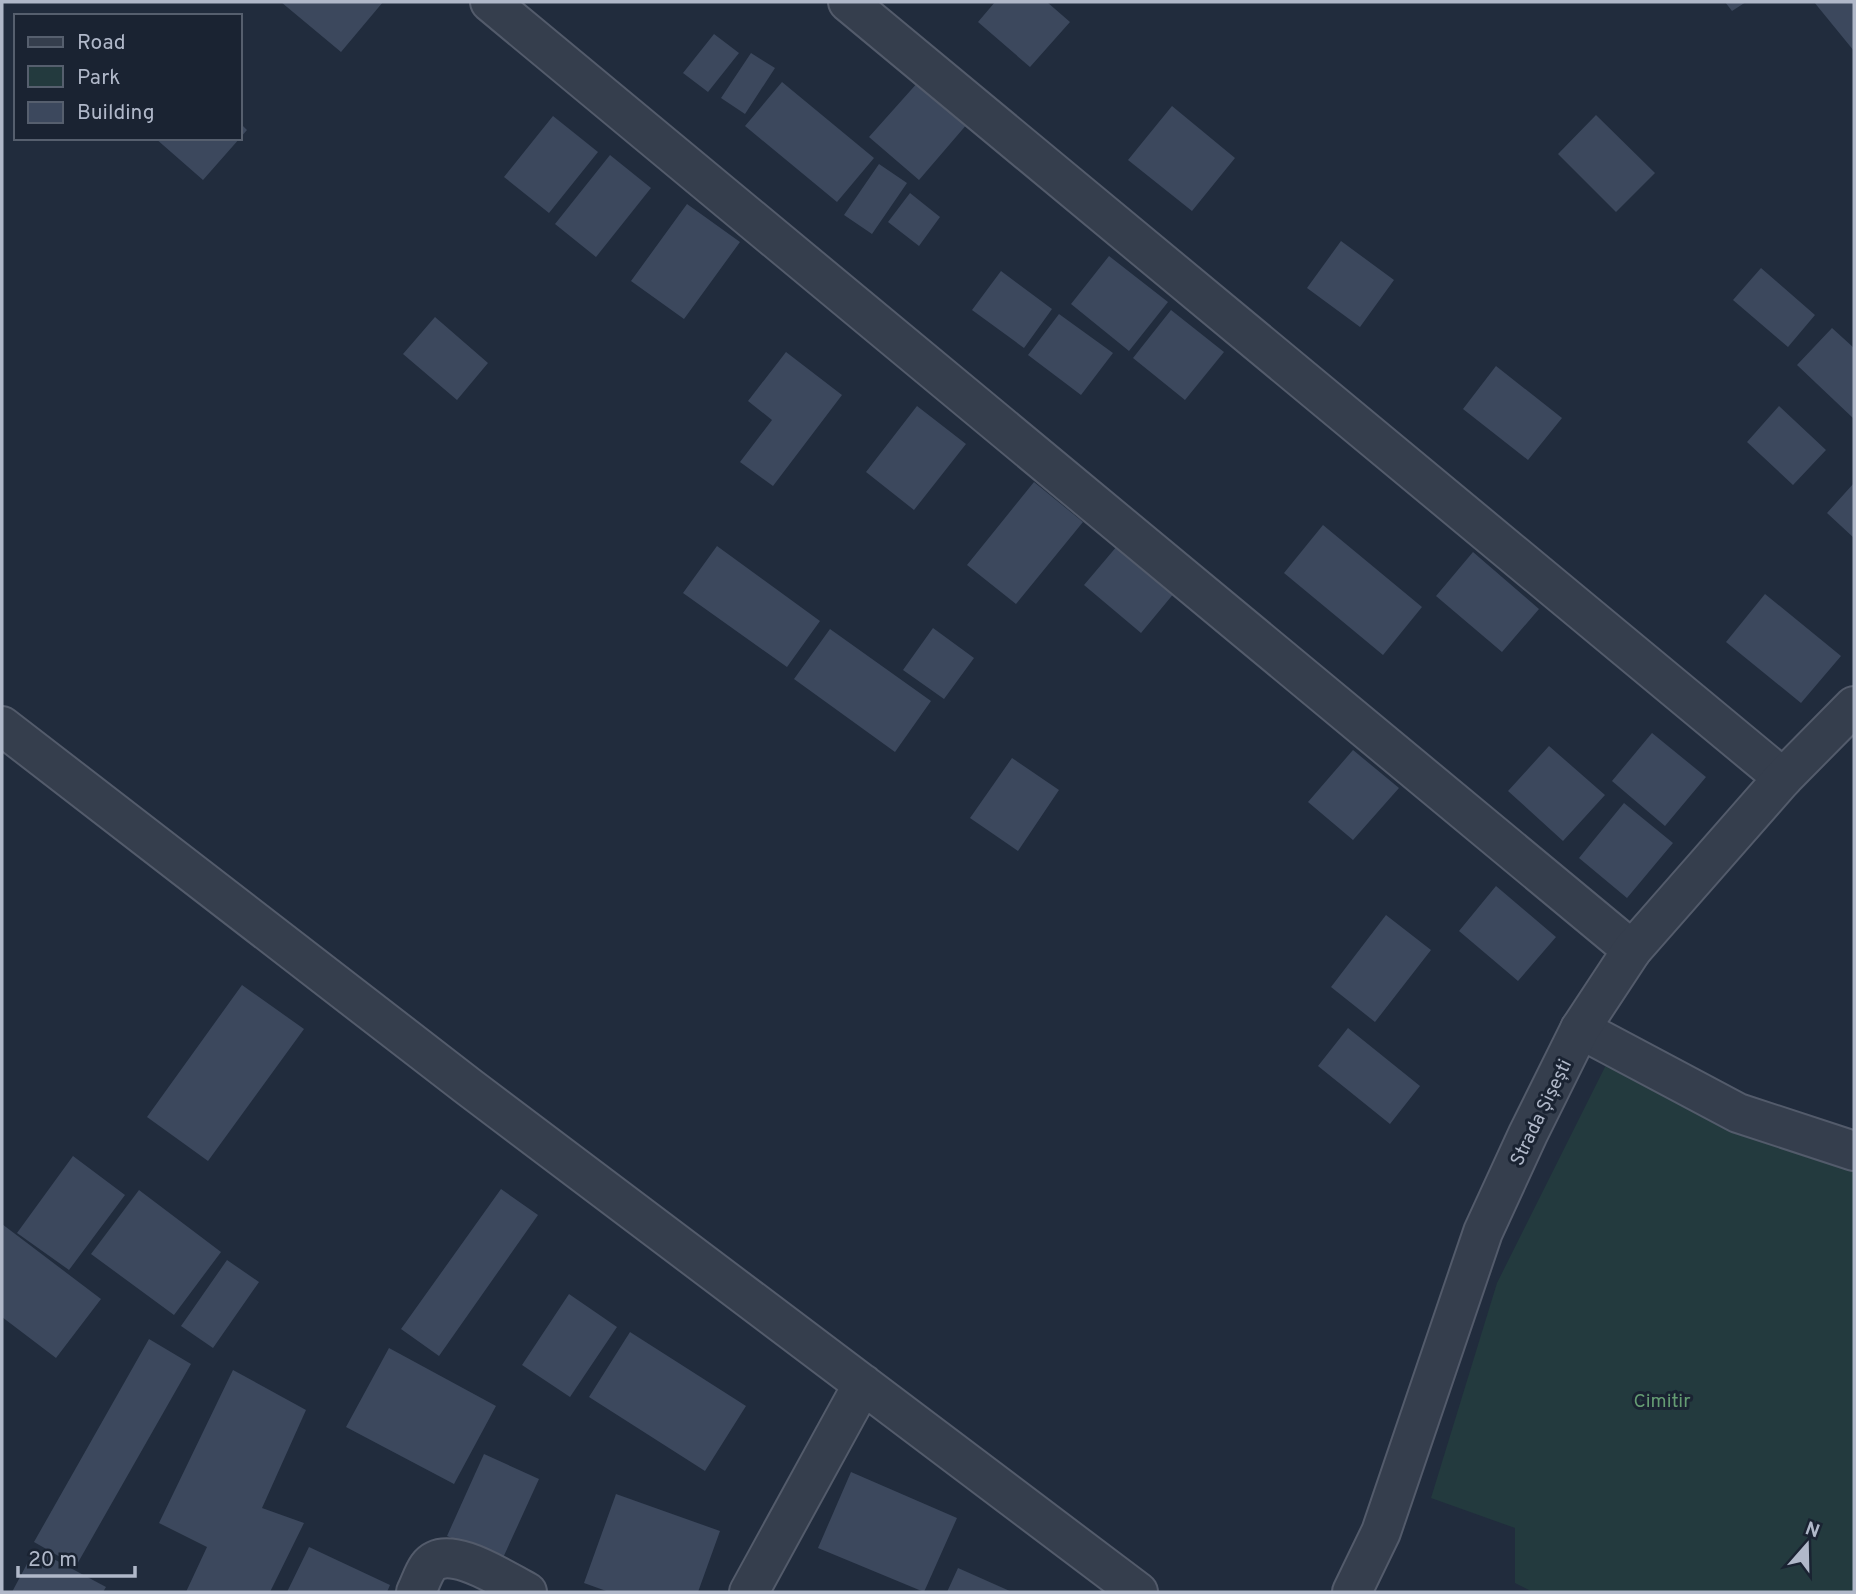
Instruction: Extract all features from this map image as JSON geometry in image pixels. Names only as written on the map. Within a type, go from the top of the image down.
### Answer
[{"type":"street","points":[[490,2],[1632,950]]},
{"type":"street","points":[[848,2],[1783,778]]},
{"type":"street","name":"Strada Șișești","points":[[1352,1592],[1381,1532],[1483,1232],[1580,1029],[1632,950],[1783,778],[1854,706]]},
{"type":"street","points":[[2,726],[469,1087],[1138,1592]]},
{"type":"street","points":[[1580,1029],[1738,1113],[1854,1151]]},
{"type":"street","points":[[749,1592],[863,1384]]},
{"type":"street","points":[[416,1592],[429,1566],[443,1557],[460,1559],[527,1592]]},
{"type":"green space","name":"Cimitir","points":[[1606,1065],[1723,1126],[1854,1159],[1854,1592],[1533,1592],[1515,1583],[1515,1528],[1431,1498],[1497,1283]]},
{"type":"building","points":[[281,2],[383,2],[341,52]]},
{"type":"building","points":[[995,2],[1047,2],[1070,22],[1030,67],[978,22]]},
{"type":"building","points":[[1725,2],[1746,2],[1732,11]]},
{"type":"building","points":[[1814,2],[1854,2],[1854,51]]},
{"type":"building","points":[[714,34],[739,53],[708,92],[683,73]]},
{"type":"building","points":[[751,53],[775,68],[745,114],[721,98]]},
{"type":"building","points":[[919,81],[968,123],[919,180],[869,137]]},
{"type":"building","points":[[782,82],[874,158],[837,202],[745,126]]},
{"type":"building","points":[[1172,106],[1235,158],[1192,211],[1128,160]]},
{"type":"building","points":[[1596,115],[1655,173],[1616,212],[1558,154]]},
{"type":"building","points":[[553,116],[598,152],[549,213],[504,177]]},
{"type":"building","points":[[157,140],[238,140],[203,180]]},
{"type":"building","points":[[610,155],[651,188],[596,257],[555,224]]},
{"type":"building","points":[[879,164],[907,183],[872,234],[844,215]]},
{"type":"building","points":[[910,193],[940,217],[919,246],[888,222]]},
{"type":"building","points":[[687,204],[740,242],[684,319],[631,281]]},
{"type":"building","points":[[1341,241],[1394,280],[1360,327],[1307,288]]},
{"type":"building","points":[[1109,256],[1168,302],[1129,351],[1071,304]]},
{"type":"building","points":[[1761,268],[1815,315],[1788,347],[1733,300]]},
{"type":"building","points":[[1001,271],[1052,309],[1024,348],[972,310]]},
{"type":"building","points":[[1171,310],[1224,352],[1185,400],[1133,358]]},
{"type":"building","points":[[1059,314],[1113,353],[1081,395],[1028,355]]},
{"type":"building","points":[[435,317],[488,363],[457,400],[403,354]]},
{"type":"building","points":[[1832,328],[1854,348],[1854,419],[1797,365]]},
{"type":"building","points":[[786,352],[842,395],[773,486],[740,462],[772,420],[748,401]]},
{"type":"building","points":[[1496,366],[1562,418],[1528,460],[1463,409]]},
{"type":"building","points":[[917,406],[966,444],[914,510],[866,472]]},
{"type":"building","points":[[1779,406],[1826,450],[1793,485],[1747,442]]},
{"type":"building","points":[[1034,482],[1083,522],[1016,604],[967,565]]},
{"type":"building","points":[[1854,483],[1854,538],[1827,513]]},
{"type":"building","points":[[1323,525],[1422,607],[1383,655],[1284,573]]},
{"type":"building","points":[[1123,539],[1180,586],[1141,633],[1084,585]]},
{"type":"building","points":[[717,546],[820,621],[787,667],[683,593]]},
{"type":"building","points":[[1473,552],[1539,609],[1502,652],[1436,596]]},
{"type":"building","points":[[1765,594],[1841,656],[1801,703],[1726,642]]},
{"type":"building","points":[[933,628],[974,658],[944,699],[903,670]]},
{"type":"building","points":[[830,629],[931,701],[895,752],[794,679]]},
{"type":"building","points":[[1652,733],[1706,777],[1665,826],[1612,781]]},
{"type":"building","points":[[1549,746],[1605,795],[1563,841],[1508,791]]},
{"type":"building","points":[[1353,750],[1399,788],[1353,840],[1308,802]]},
{"type":"building","points":[[1012,758],[1059,790],[1018,851],[970,818]]},
{"type":"building","points":[[1624,803],[1673,843],[1627,898],[1579,858]]},
{"type":"building","points":[[1496,886],[1556,937],[1518,981],[1459,931]]},
{"type":"building","points":[[1386,915],[1431,950],[1375,1022],[1331,987]]},
{"type":"building","points":[[242,985],[304,1029],[208,1161],[147,1117]]},
{"type":"building","points":[[1348,1028],[1420,1086],[1390,1124],[1318,1066]]},
{"type":"building","points":[[73,1156],[125,1195],[69,1270],[17,1233]]},
{"type":"building","points":[[501,1189],[538,1215],[439,1356],[401,1329]]},
{"type":"building","points":[[139,1190],[221,1252],[174,1315],[91,1254]]},
{"type":"building","points":[[2,1224],[101,1299],[56,1358],[2,1317]]},
{"type":"building","points":[[227,1260],[259,1282],[213,1348],[181,1326]]},
{"type":"building","points":[[569,1294],[617,1327],[570,1397],[522,1365]]},
{"type":"building","points":[[630,1332],[746,1406],[705,1471],[589,1397]]},
{"type":"building","points":[[149,1339],[191,1364],[76,1566],[34,1542]]},
{"type":"building","points":[[389,1348],[496,1406],[454,1484],[346,1427]]},
{"type":"building","points":[[233,1370],[306,1410],[262,1508],[304,1523],[270,1592],[186,1592],[207,1547],[159,1523]]},
{"type":"building","points":[[484,1454],[539,1479],[502,1560],[447,1536]]},
{"type":"building","points":[[851,1472],[957,1518],[924,1592],[818,1548]]},
{"type":"building","points":[[616,1494],[720,1531],[698,1592],[609,1592],[584,1583]]},
{"type":"building","points":[[309,1547],[390,1585],[387,1592],[287,1592]]},
{"type":"building","points":[[35,1549],[106,1587],[103,1592],[12,1592]]},
{"type":"building","points":[[958,1568],[1012,1592],[947,1592]]}]
